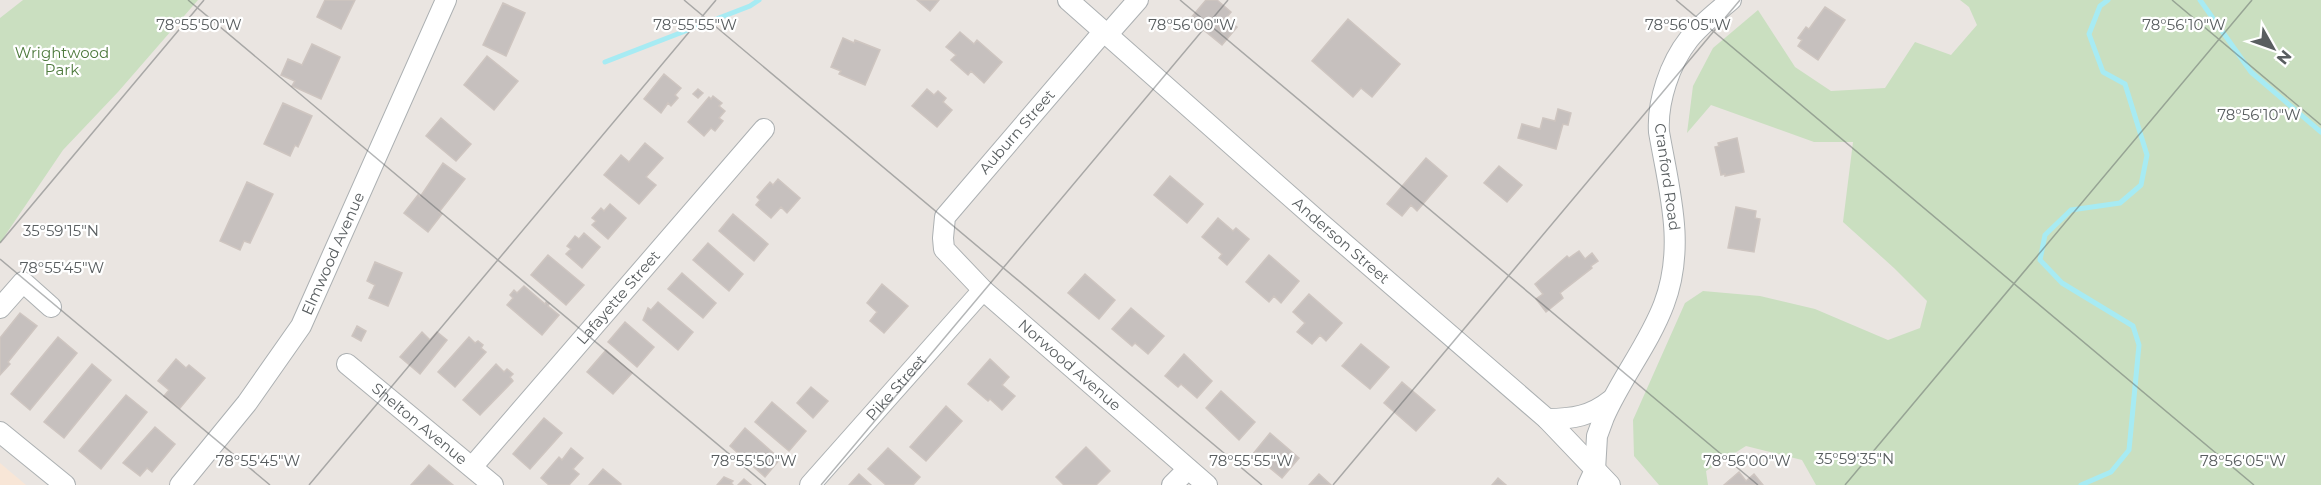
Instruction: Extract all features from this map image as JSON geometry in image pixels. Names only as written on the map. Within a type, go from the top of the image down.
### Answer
[{"type":"street","name":"Elmwood Avenue","points":[[180,485],[248,404],[301,326],[446,0]]},
{"type":"street","name":"Anderson Street","points":[[1068,0],[1547,419],[1592,478],[1610,485]]},
{"type":"street","name":"Auburn Street","points":[[943,238],[945,217],[1106,33],[1138,0]]},
{"type":"street","name":"Cranford Road","points":[[1592,478],[1597,436],[1611,400],[1665,303],[1674,264],[1677,234],[1659,132],[1658,119],[1661,104],[1670,75],[1682,49],[1691,36],[1731,0]]},
{"type":"street","name":"Lafayette Street","points":[[472,467],[764,129]]},
{"type":"street","name":"Norwood Avenue","points":[[943,238],[944,249],[983,290],[1207,485]]},
{"type":"street","points":[[0,308],[23,282],[51,307]]},
{"type":"street","name":"Pike Street","points":[[810,485],[983,290]]},
{"type":"street","name":"Shelton Avenue","points":[[347,364],[493,485]]},
{"type":"street","name":"Cranford Road","points":[[1547,419],[1586,416],[1598,411],[1611,400]]},
{"type":"street","points":[[0,432],[65,485]]},
{"type":"street","points":[[1172,485],[1188,469]]},
{"type":"shaded area","points":[[0,463],[26,485],[0,485]]},
{"type":"green space","name":"Wrightwood Park","points":[[23,0],[198,0],[118,92],[63,150],[0,243],[0,18]]},
{"type":"green space","points":[[1960,0],[2321,0],[2321,485],[1816,485],[1802,460],[1746,446],[1706,471],[1708,485],[1659,485],[1634,456],[1633,420],[1685,303],[1703,291],[1760,296],[1815,309],[1888,340],[1920,328],[1927,301],[1843,222],[1853,142],[1814,142],[1711,105],[1687,133],[1693,86],[1713,48],[1758,10],[1795,67],[1831,91],[1885,88],[1915,42],[1951,55],[1977,25],[1969,7]]},
{"type":"building","points":[[325,0],[355,0],[341,29],[317,17]]},
{"type":"building","points":[[917,0],[939,0],[930,11]]},
{"type":"building","points":[[1206,0],[1217,0],[1231,12],[1226,18],[1237,27],[1222,45],[1190,19]]},
{"type":"building","points":[[503,3],[525,13],[506,56],[483,45]]},
{"type":"building","points":[[1825,7],[1845,20],[1818,60],[1798,46],[1802,40],[1798,38],[1806,27],[1809,29]]},
{"type":"building","points":[[1348,19],[1400,64],[1372,97],[1361,88],[1353,97],[1312,61]]},
{"type":"building","points":[[960,32],[974,44],[977,40],[1002,62],[984,83],[971,71],[968,75],[951,60],[956,55],[946,47]]},
{"type":"building","points":[[843,38],[880,50],[865,85],[839,74],[841,71],[831,67]]},
{"type":"building","points":[[312,44],[340,57],[321,99],[292,86],[295,81],[281,75],[288,59],[302,65]]},
{"type":"building","points":[[487,56],[518,81],[494,110],[464,85]]},
{"type":"building","points":[[664,74],[681,88],[675,95],[678,98],[671,106],[668,103],[661,113],[644,99]]},
{"type":"building","points":[[698,89],[703,93],[698,98],[693,94]]},
{"type":"building","points":[[927,89],[934,95],[938,91],[946,98],[943,102],[952,110],[937,127],[912,106]]},
{"type":"building","points":[[713,96],[722,103],[719,106],[725,111],[719,118],[723,121],[715,131],[711,128],[704,136],[688,122],[709,97],[711,99]]},
{"type":"building","points":[[283,103],[312,116],[298,147],[295,145],[290,156],[264,144]]},
{"type":"building","points":[[1558,109],[1571,113],[1568,125],[1563,124],[1556,149],[1518,138],[1522,124],[1540,129],[1543,118],[1555,121]]},
{"type":"building","points":[[441,118],[471,144],[456,161],[426,136]]},
{"type":"building","points":[[1737,138],[1744,172],[1721,175],[1715,147],[1719,146],[1718,143]]},
{"type":"building","points":[[645,143],[663,158],[646,177],[656,185],[639,204],[604,175],[621,155],[629,162]]},
{"type":"building","points":[[1426,158],[1447,176],[1417,211],[1411,205],[1402,216],[1387,204]]},
{"type":"building","points":[[443,163],[465,179],[439,212],[442,214],[428,232],[404,213],[418,195],[420,197]]},
{"type":"building","points":[[1499,166],[1522,185],[1507,202],[1484,183]]},
{"type":"building","points":[[1170,176],[1203,204],[1187,223],[1154,195]]},
{"type":"building","points":[[778,179],[800,198],[787,213],[781,207],[771,218],[756,205],[760,200],[757,197],[770,182],[773,185]]},
{"type":"building","points":[[247,182],[273,194],[250,243],[244,241],[240,250],[220,241]]},
{"type":"building","points":[[610,204],[626,218],[608,239],[592,225],[596,221],[592,218],[601,208],[604,211]]},
{"type":"building","points":[[1736,207],[1756,211],[1755,218],[1760,219],[1754,252],[1728,248]]},
{"type":"building","points":[[733,214],[768,244],[754,261],[719,231]]},
{"type":"building","points":[[1218,218],[1233,231],[1236,228],[1249,239],[1227,265],[1219,258],[1222,254],[1202,237]]},
{"type":"building","points":[[584,233],[600,247],[582,268],[566,254],[571,249],[567,246],[575,236],[579,239]]},
{"type":"building","points":[[708,243],[743,274],[729,291],[693,260]]},
{"type":"building","points":[[1579,251],[1585,259],[1592,253],[1598,261],[1560,293],[1563,298],[1546,312],[1536,299],[1543,294],[1535,284],[1567,256],[1569,258]]},
{"type":"building","points":[[548,255],[584,285],[566,305],[531,275]]},
{"type":"building","points":[[1269,255],[1299,281],[1281,303],[1274,296],[1269,302],[1246,282]]},
{"type":"building","points":[[375,262],[402,273],[388,306],[369,298],[375,285],[367,281]]},
{"type":"building","points":[[682,273],[716,303],[703,318],[668,289]]},
{"type":"building","points":[[1085,274],[1115,300],[1099,319],[1068,293]]},
{"type":"building","points":[[882,284],[908,306],[884,333],[870,321],[877,312],[867,303]]},
{"type":"building","points":[[524,286],[545,304],[546,302],[549,304],[548,306],[559,315],[542,335],[507,305],[513,298],[510,295],[514,290],[517,293]]},
{"type":"building","points":[[1309,294],[1342,323],[1326,341],[1320,335],[1312,344],[1297,332],[1305,323],[1293,312]]},
{"type":"building","points":[[658,302],[693,332],[678,350],[643,320],[648,308],[651,310]]},
{"type":"building","points":[[1131,308],[1164,336],[1148,354],[1135,343],[1132,346],[1112,329]]},
{"type":"building","points":[[20,313],[37,326],[0,375],[0,338]]},
{"type":"building","points":[[625,322],[654,347],[637,367],[608,342]]},
{"type":"building","points":[[357,326],[366,331],[361,341],[352,336]]},
{"type":"building","points":[[422,332],[430,340],[437,332],[447,340],[420,374],[400,357]]},
{"type":"building","points":[[58,337],[77,353],[30,410],[11,394]]},
{"type":"building","points":[[469,337],[475,343],[478,341],[483,345],[481,348],[486,352],[455,387],[438,372]]},
{"type":"building","points":[[1361,344],[1389,367],[1370,389],[1342,366]]},
{"type":"building","points":[[606,350],[632,373],[613,394],[587,372]]},
{"type":"building","points":[[1184,354],[1212,381],[1197,398],[1181,384],[1178,387],[1165,376]]},
{"type":"building","points":[[176,359],[186,368],[189,365],[205,378],[180,408],[164,396],[169,390],[158,381]]},
{"type":"building","points":[[990,359],[1009,377],[1002,385],[1015,396],[1002,410],[968,384]]},
{"type":"building","points":[[92,364],[111,380],[64,438],[44,422]]},
{"type":"building","points":[[496,364],[504,372],[507,369],[513,374],[510,377],[513,381],[480,415],[463,400]]},
{"type":"building","points":[[1402,382],[1435,410],[1416,431],[1384,403]]},
{"type":"building","points":[[811,387],[828,401],[813,418],[797,403]]},
{"type":"building","points":[[1221,391],[1255,422],[1239,440],[1206,408]]},
{"type":"building","points":[[126,395],[147,412],[101,469],[79,451]]},
{"type":"building","points":[[772,402],[806,431],[789,451],[755,422]]},
{"type":"building","points":[[946,406],[962,421],[926,461],[910,447]]},
{"type":"building","points":[[544,418],[562,433],[530,469],[513,454]]},
{"type":"building","points":[[155,427],[175,444],[152,472],[147,468],[140,476],[123,463]]},
{"type":"building","points":[[745,428],[780,459],[765,477],[730,446]]},
{"type":"building","points":[[1270,433],[1299,458],[1282,478],[1253,454]]},
{"type":"building","points":[[1086,447],[1110,471],[1096,485],[1064,485],[1056,477]]},
{"type":"building","points":[[571,448],[583,458],[573,469],[579,474],[569,485],[549,485],[541,478],[559,457],[562,460]]},
{"type":"building","points":[[888,448],[920,477],[913,485],[886,485],[868,469]]},
{"type":"building","points":[[429,465],[453,485],[411,485]]},
{"type":"building","points":[[603,469],[621,484],[589,485]]},
{"type":"building","points":[[1739,472],[1746,481],[1754,474],[1763,485],[1724,485]]},
{"type":"building","points":[[859,474],[871,485],[849,485]]},
{"type":"building","points":[[1319,474],[1331,485],[1309,485]]},
{"type":"building","points":[[724,477],[733,481],[731,483],[733,485],[717,485]]},
{"type":"building","points":[[1498,478],[1506,485],[1492,485]]},
{"type":"building","points":[[744,479],[751,485],[738,485]]},
{"type":"waterway","points":[[605,62],[750,6],[759,0]]},
{"type":"waterway","points":[[2081,485],[2111,472],[2129,450],[2139,345],[2133,326],[2062,283],[2040,260],[2045,235],[2071,210],[2120,203],[2141,185],[2147,155],[2125,84],[2103,72],[2089,34],[2100,6],[2108,0]]},
{"type":"waterway","points":[[2200,0],[2251,72],[2321,132]]}]
